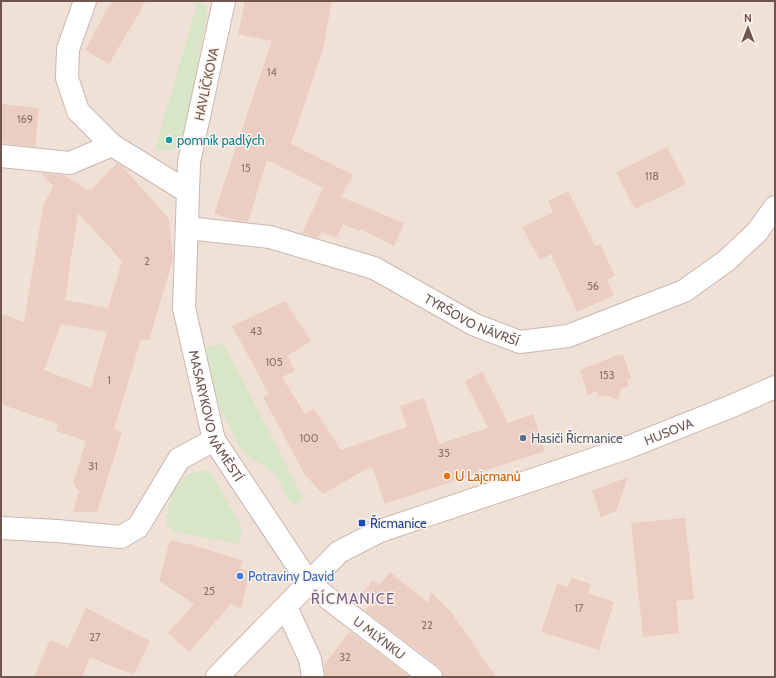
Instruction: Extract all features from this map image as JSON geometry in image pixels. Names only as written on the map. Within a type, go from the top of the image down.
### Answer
[{"type":"street","points":[[85,1],[68,49],[67,78],[78,111],[112,145],[188,192]]},
{"type":"street","name":"HAVLÍČKOVA","points":[[186,228],[189,162],[224,1]]},
{"type":"street","points":[[1,156],[70,163],[112,145]]},
{"type":"street","name":"TYRŠOVO NÁVRŠÍ","points":[[186,228],[270,237],[374,268],[475,325],[520,342],[568,336],[684,291],[726,261],[757,232],[775,207]]},
{"type":"street","name":"MASARYKOVO NÁMĚSTÍ","points":[[186,228],[184,308],[214,440],[309,583]]},
{"type":"street","name":"HUSOVA","points":[[309,583],[339,552],[380,531],[559,471],[628,446],[732,406],[775,387]]},
{"type":"street","points":[[1,528],[121,537],[138,527],[179,459],[214,440]]},
{"type":"street","points":[[217,677],[309,583]]},
{"type":"street","name":"U MLÝNKU","points":[[309,583],[431,677]]},
{"type":"street","points":[[286,607],[310,659],[313,677]]},
{"type":"shaded area","points":[[1,1],[775,1],[775,677],[1,677]]},
{"type":"green space","points":[[198,1],[208,6],[183,147],[167,150],[155,150]]},
{"type":"green space","points":[[223,343],[304,499],[293,506],[275,474],[243,452],[214,397],[203,349]]},
{"type":"green space","points":[[200,470],[210,471],[242,528],[239,544],[175,532],[166,524],[171,493],[184,477]]},
{"type":"building","points":[[112,1],[146,1],[109,64],[85,50]]},
{"type":"building","points":[[245,1],[332,1],[323,49],[291,144],[353,175],[341,197],[404,223],[394,246],[360,229],[359,231],[343,224],[336,238],[322,232],[318,238],[302,233],[323,188],[267,160],[248,222],[214,214],[272,41],[238,34]]},
{"type":"building","points":[[1,104],[39,108],[35,147],[1,143]]},
{"type":"building","points":[[667,147],[686,184],[635,209],[616,172]]},
{"type":"building","points":[[117,163],[123,167],[169,219],[173,259],[149,340],[141,339],[114,429],[122,432],[97,512],[73,512],[79,492],[73,483],[86,441],[56,431],[58,424],[1,404],[1,314],[24,322],[43,207],[53,186],[41,173],[63,175],[90,191]],"holes":[[[78,213],[122,261],[108,308],[65,300]],[[61,324],[107,332],[91,388],[44,370]]]},
{"type":"building","points":[[568,191],[595,246],[600,244],[615,276],[607,280],[614,295],[577,312],[551,254],[540,260],[522,227],[553,212],[548,201]]},
{"type":"building","points":[[285,301],[311,341],[287,356],[295,371],[282,377],[305,414],[314,409],[341,450],[407,427],[400,406],[424,398],[439,444],[488,428],[465,381],[482,372],[508,423],[533,414],[545,451],[385,504],[372,466],[323,494],[304,474],[263,397],[269,394],[232,326]]},
{"type":"building","points":[[623,354],[631,378],[627,380],[629,386],[621,389],[618,400],[605,395],[599,397],[596,391],[588,395],[580,370]]},
{"type":"building","points":[[628,477],[616,511],[601,517],[592,491]]},
{"type":"building","points":[[685,518],[694,599],[676,601],[679,633],[643,637],[631,523]]},
{"type":"building","points":[[170,540],[196,546],[243,561],[240,568],[250,571],[241,609],[231,604],[189,652],[168,633],[194,604],[159,581]]},
{"type":"building","points":[[390,572],[428,603],[431,592],[451,612],[496,677],[443,677],[439,667],[365,611],[369,606],[359,598],[373,580],[379,585]]},
{"type":"building","points":[[571,578],[591,584],[588,593],[614,602],[599,650],[541,632],[557,584],[568,587]]},
{"type":"building","points":[[86,608],[150,641],[134,674],[90,657],[82,677],[34,677],[50,640],[68,648]]},
{"type":"building","points":[[350,631],[410,677],[325,677],[324,665]]},
{"type":"place","name":"pomník padlých","points":[[169,140]]},
{"type":"place","name":"Hasiči Řícmanice","points":[[523,438]]},
{"type":"place","name":"U Lajcmanů","points":[[447,476]]},
{"type":"place","name":"Řícmanice","points":[[362,523]]},
{"type":"place","name":"Potraviny David","points":[[240,576]]},
{"type":"district","name":"ŘÍCMANICE","points":[[353,599]]}]
